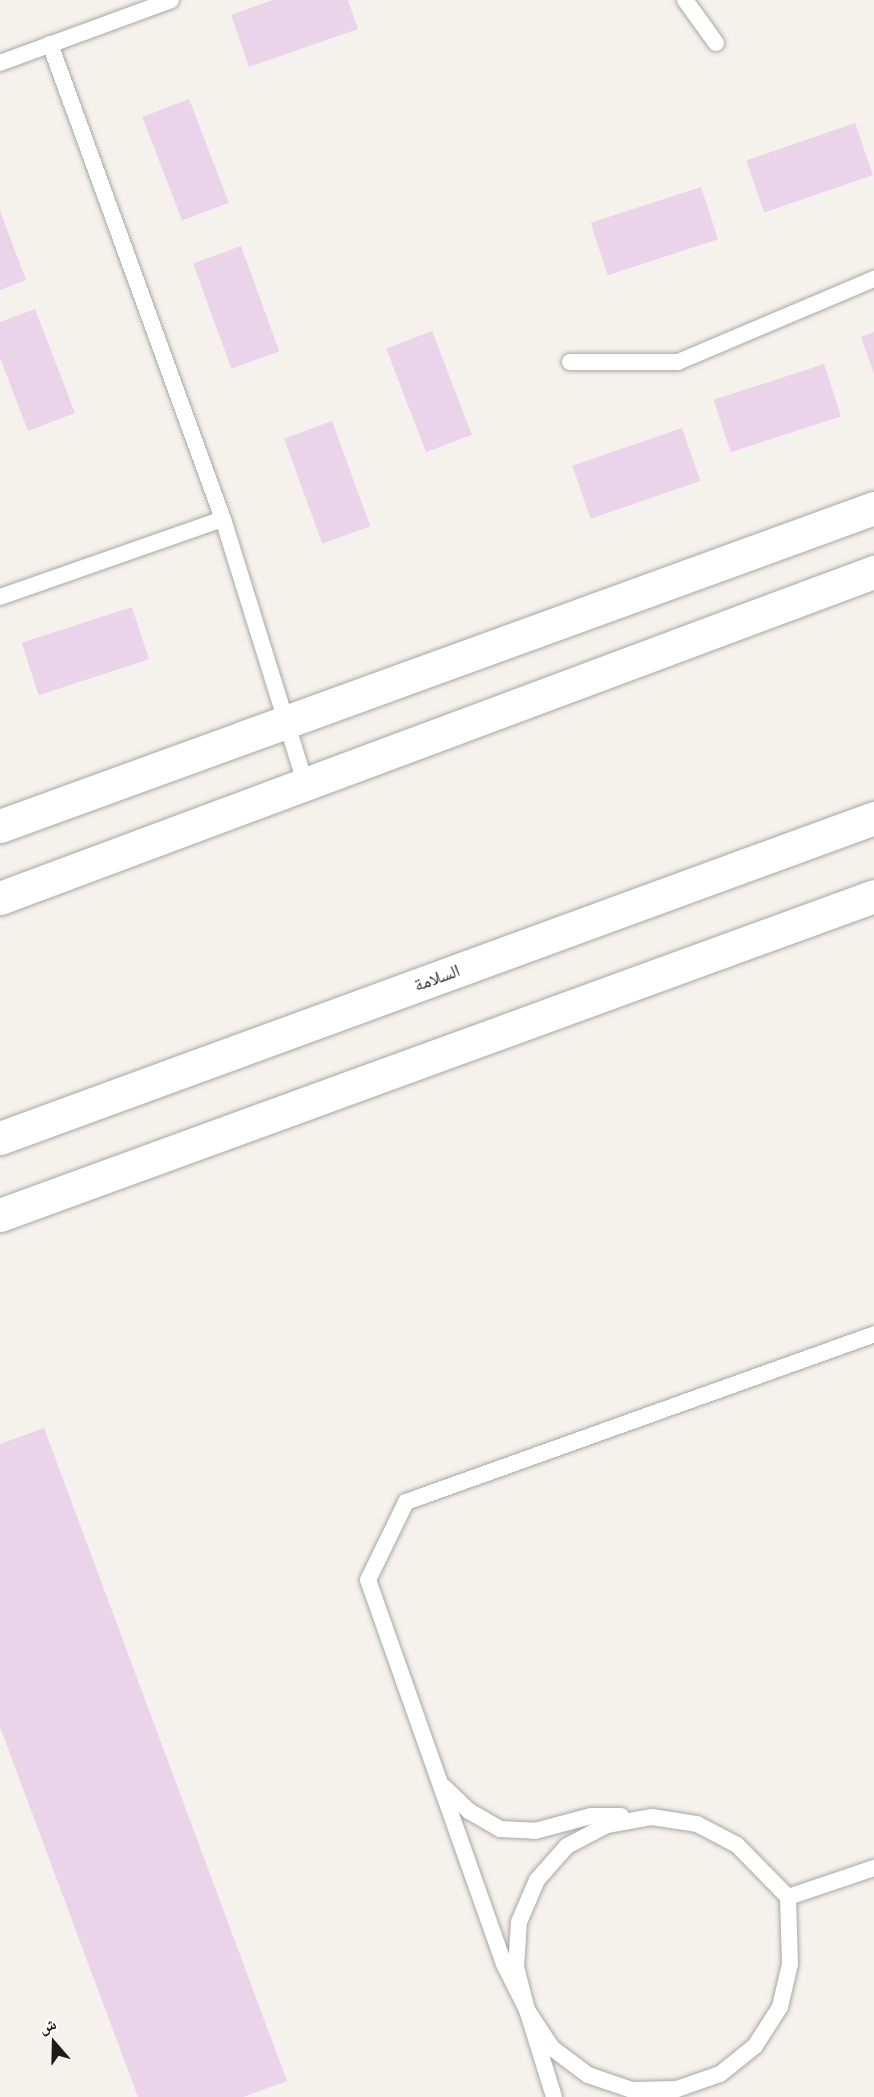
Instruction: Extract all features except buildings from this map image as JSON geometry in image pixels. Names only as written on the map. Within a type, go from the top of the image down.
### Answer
[{"type":"street","points":[[0,826],[874,508]]},
{"type":"street","points":[[0,898],[306,786],[874,572]]},
{"type":"street","name":"السلامة","points":[[0,1138],[874,818]]},
{"type":"street","points":[[0,1215],[874,896]]},
{"type":"lane","points":[[0,63],[171,0]]},
{"type":"lane","points":[[685,0],[716,43]]},
{"type":"lane","points":[[50,44],[223,519],[288,722],[306,786]]},
{"type":"lane","points":[[570,362],[678,362],[874,279]]},
{"type":"lane","points":[[0,597],[223,519]]},
{"type":"lane","points":[[720,2074],[677,2089],[632,2090],[599,2079],[552,2048],[527,2010],[504,1964],[368,1580],[406,1502],[874,1334]]},
{"type":"lane","points":[[440,1784],[469,1811],[500,1829],[535,1831],[591,1816],[652,1817],[697,1824],[737,1845],[788,1897],[790,1964],[780,2007],[755,2046],[686,2097]]},
{"type":"lane","points":[[554,2097],[516,1967],[519,1922],[537,1880],[567,1846],[608,1825],[652,1817]]},
{"type":"lane","points":[[788,1897],[874,1868]]}]
